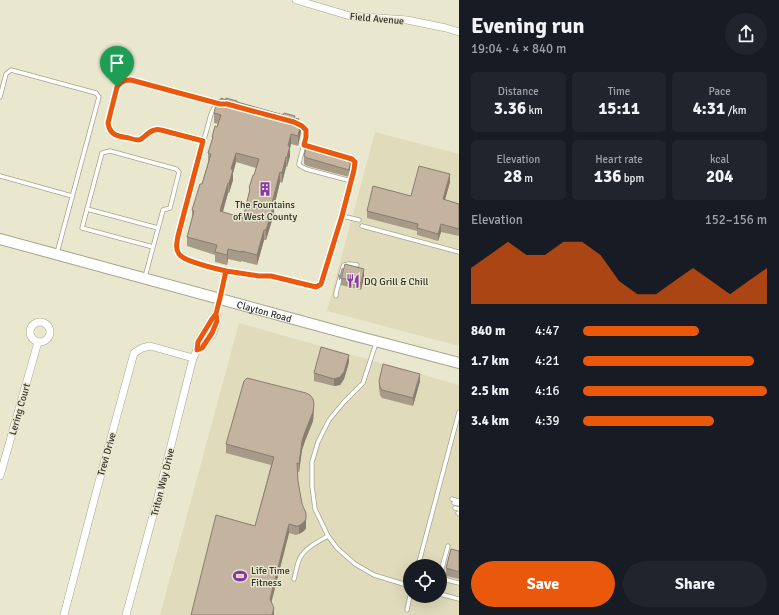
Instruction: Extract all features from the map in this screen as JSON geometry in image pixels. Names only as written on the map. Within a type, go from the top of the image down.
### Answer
[{"type":"main road","name":"Clayton Road","points":[[0,238],[376,342],[459,363]]},
{"type":"street","name":"Field Avenue","points":[[296,0],[350,16],[407,20],[459,32]]},
{"type":"street","name":"Triton Way Drive","points":[[126,615],[193,358],[197,350],[202,348],[212,333],[217,321],[216,314],[220,298]]},
{"type":"street","name":"Lering Court","points":[[0,476],[38,342]]},
{"type":"street","name":"Trevi Drive","points":[[64,615],[134,353],[142,348],[150,346],[193,358]]},
{"type":"lane","points":[[0,97],[6,74],[11,70],[96,93],[99,97],[57,254]]},
{"type":"lane","points":[[203,141],[161,130],[155,130],[137,140],[117,136],[112,133],[108,123],[117,87],[125,80],[131,80],[220,104],[227,104]]},
{"type":"lane","points":[[220,104],[214,108],[211,114],[178,236],[176,250],[183,258],[226,271],[259,276],[271,276],[316,287],[321,284],[342,216],[355,162],[352,159],[304,145]]},
{"type":"lane","points":[[294,122],[306,130],[306,137],[299,165],[306,169],[351,182]]},
{"type":"lane","points":[[145,278],[163,210],[170,208],[179,172],[176,169],[110,151],[102,153],[82,228],[153,247]]},
{"type":"lane","points":[[0,176],[72,196]]},
{"type":"lane","points":[[87,209],[158,228]]},
{"type":"lane","points":[[342,216],[359,220]]},
{"type":"lane","points":[[362,226],[459,252]]},
{"type":"lane","points":[[336,296],[344,265],[357,265]]},
{"type":"lane","points":[[220,298],[226,271]]},
{"type":"lane","points":[[376,342],[363,383],[329,420],[318,442],[312,462],[312,486],[315,509],[328,536],[337,548],[355,564],[374,575],[403,584]]},
{"type":"lane","points":[[420,559],[458,412]]},
{"type":"lane","points":[[459,501],[453,501],[459,504]]},
{"type":"lane","points":[[294,579],[300,557],[305,551],[328,536]]},
{"type":"lane","points":[[448,546],[442,576],[443,579],[459,583]]},
{"type":"lane","points":[[447,596],[459,599]]},
{"type":"lane","points":[[406,610],[408,603]]},
{"type":"shaded area","points":[[375,132],[459,154],[459,346],[327,311]]},
{"type":"shaded area","points":[[239,323],[459,385],[459,615],[160,615]]},
{"type":"building","name":"The Fountains of West County","points":[[221,98],[226,100],[226,98],[283,115],[284,113],[295,116],[294,118],[299,119],[298,121],[301,122],[298,136],[291,134],[287,157],[282,173],[280,172],[272,203],[274,204],[266,230],[264,230],[257,255],[228,249],[227,255],[215,252],[217,245],[187,237],[194,211],[192,210],[211,154],[208,153],[215,126],[217,127],[221,115],[214,113],[217,100],[221,100]],"holes":[[[236,153],[259,159],[249,188],[243,218],[220,211],[233,170],[231,169]]]},
{"type":"building","points":[[306,147],[351,159],[349,170],[307,158],[304,156]]},
{"type":"building","points":[[419,166],[450,174],[443,199],[459,204],[459,229],[441,224],[438,234],[417,228],[418,224],[367,211],[373,186],[411,196]]},
{"type":"building","points":[[345,264],[364,269],[361,283],[341,278]]},
{"type":"building","points":[[321,347],[349,355],[344,372],[340,377],[334,379],[314,373]]},
{"type":"building","points":[[383,364],[420,374],[413,398],[382,390],[379,381]]},
{"type":"building","points":[[247,378],[306,393],[313,399],[313,412],[302,441],[299,464],[297,463],[298,481],[302,504],[306,513],[306,519],[299,526],[289,524],[270,599],[274,608],[272,615],[191,615],[216,515],[255,526],[274,457],[226,444],[244,381]]},
{"type":"building","points":[[451,549],[459,551],[459,572],[447,568]]},
{"type":"place","name":"The Fountains of West County","points":[[265,189]]},
{"type":"place","name":"DQ Grill & Chill","points":[[353,281]]},
{"type":"place","name":"Life Time Fitness","points":[[240,576]]},
{"type":"route","points":[[117,87],[108,123],[112,133],[117,136],[137,140],[155,130],[161,130],[203,141],[178,236],[176,250],[183,258],[226,271],[216,314],[198,342],[197,350],[202,348],[212,333],[217,321],[216,314],[220,298],[226,271],[259,276],[271,276],[316,287],[321,284],[342,216],[354,170],[355,162],[352,159],[304,145],[306,130],[294,122],[131,80],[125,80],[117,87]]}]
